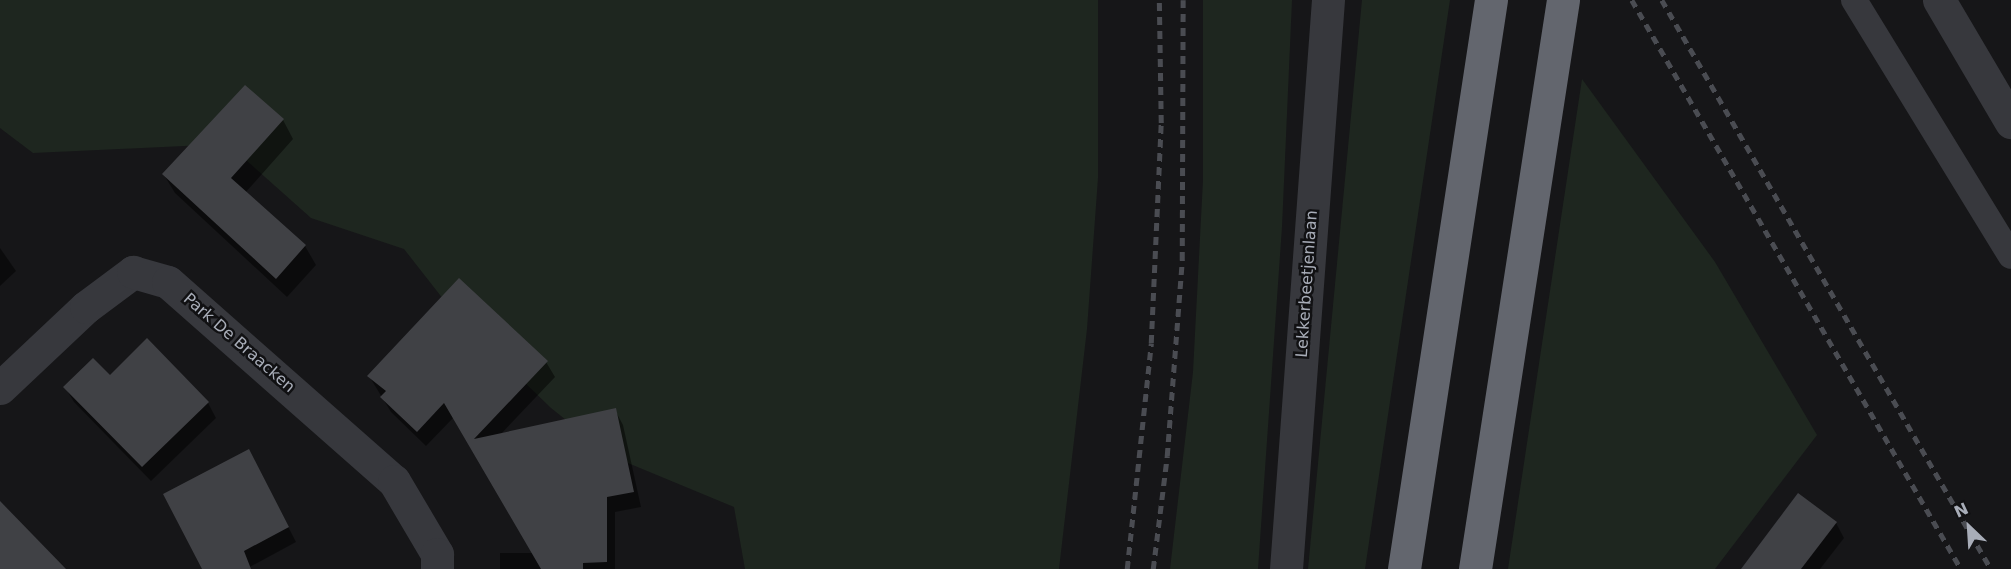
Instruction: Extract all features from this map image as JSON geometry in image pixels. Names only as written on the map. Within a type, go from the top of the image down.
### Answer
[{"type":"highway","points":[[1404,569],[1491,0]]},
{"type":"highway","points":[[1475,569],[1563,0]]},
{"type":"street","name":"Lekkerbeetjenlaan","points":[[1286,569],[1328,0]]},
{"type":"street","points":[[1939,0],[2011,122]]},
{"type":"street","name":"Park De Braacken","points":[[0,388],[86,307],[133,272],[168,282],[394,481],[437,554],[437,569]]},
{"type":"lane","points":[[1854,0],[2011,256]]},
{"type":"shaded area","points":[[0,0],[1098,0],[1098,178],[1087,329],[1059,569],[745,569],[734,507],[611,456],[551,408],[458,318],[404,249],[311,218],[228,144],[33,153],[0,128]]},
{"type":"shaded area","points":[[1203,0],[1292,0],[1282,227],[1258,569],[1170,569],[1193,372],[1203,180]]},
{"type":"shaded area","points":[[1362,0],[1450,0],[1365,569],[1308,569]]},
{"type":"shaded area","points":[[1582,79],[1715,262],[1817,435],[1715,569],[1508,569]]},
{"type":"building","points":[[245,85],[284,119],[231,178],[306,245],[276,279],[162,174]]},
{"type":"building","points":[[459,278],[548,361],[474,439],[616,408],[634,492],[607,497],[607,562],[583,563],[583,569],[541,569],[444,403],[417,432],[380,397],[386,391],[367,376]]},
{"type":"building","points":[[147,338],[209,402],[142,467],[63,387],[93,358],[110,375]]},
{"type":"building","points":[[249,449],[289,527],[244,551],[251,569],[202,569],[163,494]]},
{"type":"building","points":[[1798,493],[1837,522],[1801,569],[1741,569]]},
{"type":"building","points":[[0,501],[66,569],[0,569]]},
{"type":"railway","points":[[1127,569],[1151,343],[1161,123],[1159,0]]},
{"type":"railway","points":[[1153,569],[1167,456],[1182,260],[1183,0]]},
{"type":"railway","points":[[1632,0],[1961,569]]},
{"type":"railway","points":[[1662,0],[1991,569]]}]
